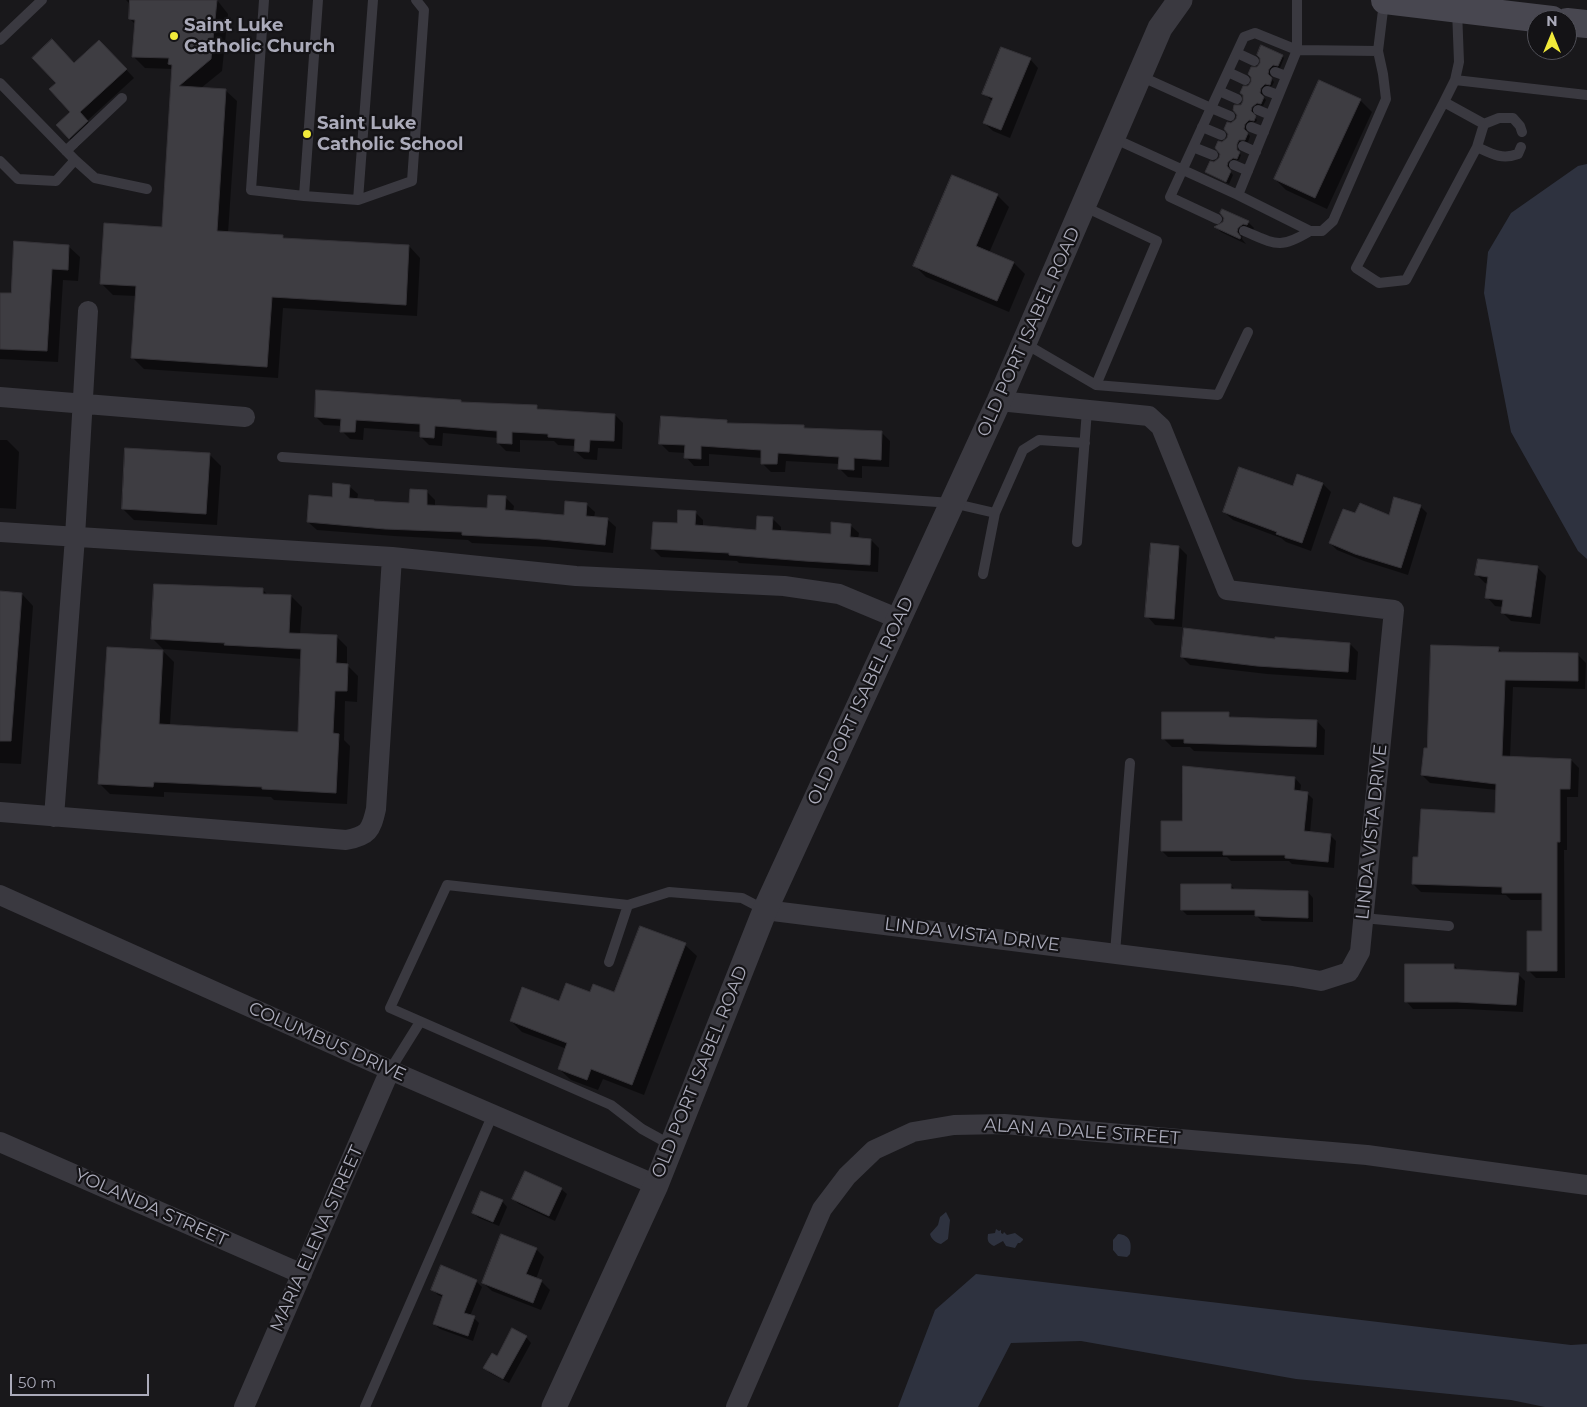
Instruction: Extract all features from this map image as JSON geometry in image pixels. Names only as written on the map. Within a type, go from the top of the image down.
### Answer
[{"type":"main road","points":[[1385,0],[1527,17]]},
{"type":"street","name":"OLD PORT ISABEL ROAD","points":[[554,1407],[656,1185],[670,1145],[765,910],[1000,401],[1160,28],[1180,0]]},
{"type":"street","points":[[54,816],[75,538],[88,311]]},
{"type":"street","points":[[0,397],[245,417]]},
{"type":"street","name":"LINDA VISTA DRIVE","points":[[765,910],[1115,953],[1321,981],[1349,972],[1360,952],[1394,610],[1227,590],[1161,427],[1149,416],[1000,401]]},
{"type":"street","points":[[0,532],[392,557],[576,576],[784,586],[839,594],[899,619]]},
{"type":"street","points":[[0,812],[346,840],[360,838],[367,833],[372,825],[376,809],[392,557]]},
{"type":"street","name":"COLUMBUS DRIVE","points":[[0,894],[390,1070],[656,1185]]},
{"type":"street","name":"MARIA ELENA STREET","points":[[244,1407],[390,1070]]},
{"type":"street","name":"ALAN A DALE STREET","points":[[736,1407],[822,1209],[847,1176],[874,1150],[913,1132],[954,1125],[1004,1124],[1367,1155],[1587,1184]]},
{"type":"street","name":"YOLANDA STREET","points":[[0,1142],[302,1274]]},
{"type":"lane","points":[[0,40],[42,0]]},
{"type":"lane","points":[[264,0],[251,190],[358,200],[412,181],[424,10],[416,0]]},
{"type":"lane","points":[[304,196],[318,0]]},
{"type":"lane","points":[[358,200],[373,0]]},
{"type":"lane","points":[[1238,195],[1297,50],[1297,0]]},
{"type":"lane","points":[[1112,138],[1238,195],[1310,231],[1322,231],[1333,221],[1386,99],[1378,51],[1385,0]]},
{"type":"lane","points":[[1457,9],[1459,62],[1455,80],[1356,268],[1379,283],[1406,280],[1477,147],[1484,124]]},
{"type":"lane","points":[[1217,219],[1170,196],[1244,37],[1255,33],[1297,50],[1378,51]]},
{"type":"lane","points":[[1237,53],[1254,61]]},
{"type":"lane","points":[[1228,72],[1245,80]]},
{"type":"lane","points":[[1275,72],[1286,76]]},
{"type":"lane","points":[[1139,75],[1230,116]]},
{"type":"lane","points":[[1455,80],[1587,95]]},
{"type":"lane","points":[[0,83],[95,178],[147,189]]},
{"type":"lane","points":[[1219,91],[1237,99]]},
{"type":"lane","points":[[1267,91],[1278,96]]},
{"type":"lane","points":[[66,151],[122,98]]},
{"type":"lane","points":[[1444,102],[1484,124]]},
{"type":"lane","points":[[1258,110],[1270,115]]},
{"type":"lane","points":[[1484,124],[1499,118],[1512,118],[1520,126],[1522,132]]},
{"type":"lane","points":[[1202,127],[1221,135]]},
{"type":"lane","points":[[1251,127],[1264,132]]},
{"type":"lane","points":[[1243,146],[1256,152]]},
{"type":"lane","points":[[1193,147],[1212,155]]},
{"type":"lane","points":[[1477,147],[1494,156],[1509,157],[1518,154],[1521,147]]},
{"type":"lane","points":[[0,161],[18,179],[56,181],[75,160]]},
{"type":"lane","points":[[1234,165],[1248,171]]},
{"type":"lane","points":[[1083,206],[1157,241],[1096,385]]},
{"type":"lane","points":[[1244,231],[1275,244],[1298,238],[1310,231]]},
{"type":"lane","points":[[1024,344],[1096,385],[1218,395],[1248,332]]},
{"type":"lane","points":[[1078,542],[1087,410]]},
{"type":"lane","points":[[983,574],[995,513],[1023,450],[1039,440],[1085,443]]},
{"type":"lane","points":[[282,457],[952,503],[995,513]]},
{"type":"lane","points":[[1115,953],[1130,763]]},
{"type":"lane","points":[[670,1145],[642,1129],[611,1105],[390,1008],[447,885],[628,905],[669,892],[742,898],[765,910]]},
{"type":"lane","points":[[609,962],[628,905]]},
{"type":"lane","points":[[1364,918],[1449,926]]},
{"type":"lane","points":[[390,1070],[420,1022]]},
{"type":"lane","points":[[365,1407],[493,1114]]},
{"type":"water","points":[[1587,164],[1587,559],[1578,551],[1511,432],[1484,293],[1488,252],[1511,213],[1578,166]]},
{"type":"water","points":[[946,1212],[950,1220],[948,1239],[941,1244],[931,1238],[930,1234],[938,1225],[940,1217]]},
{"type":"water","points":[[996,1229],[1001,1230],[1001,1233],[1003,1234],[1004,1232],[1007,1235],[1015,1233],[1023,1240],[1015,1248],[1006,1246],[1003,1241],[994,1246],[988,1242],[988,1234],[995,1233]]},
{"type":"water","points":[[1118,1234],[1126,1236],[1130,1241],[1131,1250],[1127,1257],[1118,1256],[1113,1250],[1113,1240]]},
{"type":"water","points":[[976,1274],[1571,1345],[1587,1344],[1587,1407],[1545,1407],[1511,1400],[1296,1379],[1081,1341],[1011,1343],[978,1407],[898,1407],[935,1310]]},
{"type":"building","points":[[130,0],[217,0],[211,59],[179,86],[226,89],[217,231],[283,235],[283,238],[409,245],[406,305],[272,297],[267,367],[131,358],[136,286],[100,284],[104,223],[162,227],[172,65],[168,64],[169,58],[132,57],[135,20],[129,19]]},
{"type":"building","points":[[52,39],[74,63],[99,40],[127,69],[80,112],[88,121],[69,139],[56,125],[70,112],[49,89],[56,83],[32,58]]},
{"type":"building","points":[[1261,45],[1283,55],[1278,66],[1273,65],[1269,69],[1268,74],[1272,78],[1270,85],[1265,84],[1261,88],[1260,93],[1264,97],[1261,104],[1257,103],[1252,107],[1251,111],[1256,116],[1254,121],[1249,120],[1245,124],[1244,129],[1248,133],[1245,140],[1239,140],[1237,144],[1237,150],[1240,152],[1237,159],[1233,158],[1228,162],[1227,166],[1231,171],[1226,182],[1205,172],[1210,161],[1214,162],[1219,158],[1220,154],[1215,148],[1218,141],[1222,142],[1227,138],[1228,134],[1224,129],[1227,122],[1231,123],[1236,119],[1237,115],[1233,110],[1234,105],[1241,105],[1243,101],[1243,95],[1240,93],[1243,86],[1248,86],[1251,82],[1251,77],[1248,74],[1251,67],[1257,67],[1260,63],[1260,58],[1257,55]]},
{"type":"building","points":[[1001,47],[1031,58],[1001,130],[983,123],[993,98],[982,94]]},
{"type":"building","points":[[1319,80],[1361,99],[1315,198],[1274,179]]},
{"type":"building","points":[[952,175],[998,194],[976,246],[1014,262],[997,301],[913,266]]},
{"type":"building","points":[[1222,209],[1249,221],[1247,225],[1243,224],[1238,228],[1237,232],[1241,237],[1240,239],[1214,227],[1223,222],[1224,218],[1220,213]]},
{"type":"building","points":[[14,241],[69,245],[68,270],[52,269],[47,351],[0,349],[0,293],[11,293]]},
{"type":"building","points":[[316,390],[461,400],[461,402],[537,405],[537,409],[615,414],[614,441],[590,440],[589,452],[574,451],[575,439],[548,437],[548,434],[512,432],[512,444],[497,443],[497,431],[435,426],[434,438],[420,437],[420,424],[356,420],[355,432],[340,432],[341,419],[315,417]]},
{"type":"building","points":[[661,416],[727,420],[727,423],[804,425],[804,428],[882,431],[881,460],[854,458],[854,470],[838,469],[839,457],[778,453],[777,464],[761,464],[761,450],[701,446],[701,459],[684,458],[685,445],[659,444]]},
{"type":"building","points":[[125,448],[210,453],[206,514],[122,509]]},
{"type":"building","points":[[1239,467],[1293,486],[1297,474],[1323,483],[1302,543],[1223,512]]},
{"type":"building","points":[[333,483],[350,485],[349,498],[374,501],[409,503],[410,489],[427,490],[427,505],[487,508],[488,495],[506,496],[505,510],[564,515],[565,501],[587,503],[586,516],[608,518],[605,545],[462,535],[462,532],[385,529],[307,522],[309,495],[332,497]]},
{"type":"building","points":[[1394,497],[1421,505],[1401,568],[1355,554],[1329,543],[1343,509],[1355,513],[1360,503],[1389,515]]},
{"type":"building","points":[[678,510],[696,511],[695,525],[756,530],[757,516],[773,517],[772,530],[831,534],[831,522],[851,524],[850,537],[871,539],[870,565],[729,555],[729,553],[651,549],[653,522],[677,523]]},
{"type":"building","points":[[1151,543],[1179,546],[1174,619],[1145,617]]},
{"type":"building","points":[[1478,559],[1538,566],[1531,617],[1501,613],[1503,600],[1485,598],[1488,577],[1475,575]]},
{"type":"building","points":[[154,584],[263,588],[263,594],[291,595],[289,633],[337,635],[336,663],[348,664],[347,691],[335,691],[333,733],[339,734],[336,793],[262,789],[262,787],[154,782],[153,787],[98,784],[107,647],[163,650],[159,724],[298,732],[301,649],[151,639]]},
{"type":"building","points":[[0,591],[22,593],[11,741],[0,741]]},
{"type":"building","points":[[1184,628],[1275,639],[1275,637],[1350,643],[1348,672],[1257,666],[1181,657]]},
{"type":"building","points":[[1431,645],[1499,647],[1498,652],[1578,653],[1578,681],[1505,680],[1502,756],[1571,759],[1570,789],[1560,789],[1560,842],[1557,842],[1557,971],[1527,971],[1527,931],[1542,931],[1542,893],[1502,893],[1502,887],[1412,884],[1413,857],[1418,857],[1421,809],[1495,813],[1496,784],[1421,775],[1424,748],[1427,748]]},
{"type":"building","points":[[1162,712],[1229,712],[1229,717],[1317,720],[1316,747],[1184,743],[1184,739],[1162,739]]},
{"type":"building","points":[[1183,766],[1295,777],[1294,790],[1308,792],[1304,831],[1331,834],[1328,862],[1285,858],[1285,855],[1223,855],[1223,851],[1161,851],[1161,821],[1182,821]]},
{"type":"building","points":[[1181,884],[1231,884],[1231,889],[1308,891],[1308,918],[1255,916],[1255,910],[1181,910]]},
{"type":"building","points":[[640,926],[686,943],[632,1085],[591,1069],[587,1080],[558,1069],[567,1043],[510,1021],[522,987],[559,1001],[566,983],[590,992],[593,984],[614,992]]},
{"type":"building","points":[[1405,964],[1454,964],[1454,969],[1519,973],[1516,1005],[1405,1002]]},
{"type":"building","points":[[525,1171],[562,1188],[549,1216],[512,1199]]},
{"type":"building","points":[[481,1191],[503,1200],[493,1222],[472,1213]]},
{"type":"building","points":[[501,1234],[537,1248],[526,1274],[542,1280],[533,1303],[482,1283]]},
{"type":"building","points":[[441,1265],[477,1280],[464,1313],[475,1316],[468,1336],[433,1324],[443,1295],[431,1290]]},
{"type":"building","points":[[512,1328],[527,1336],[503,1379],[483,1368],[492,1353],[497,1356]]},
{"type":"place","name":"Saint Luke Catholic Church","points":[[174,36]]},
{"type":"place","name":"Saint Luke Catholic School","points":[[307,134]]}]
